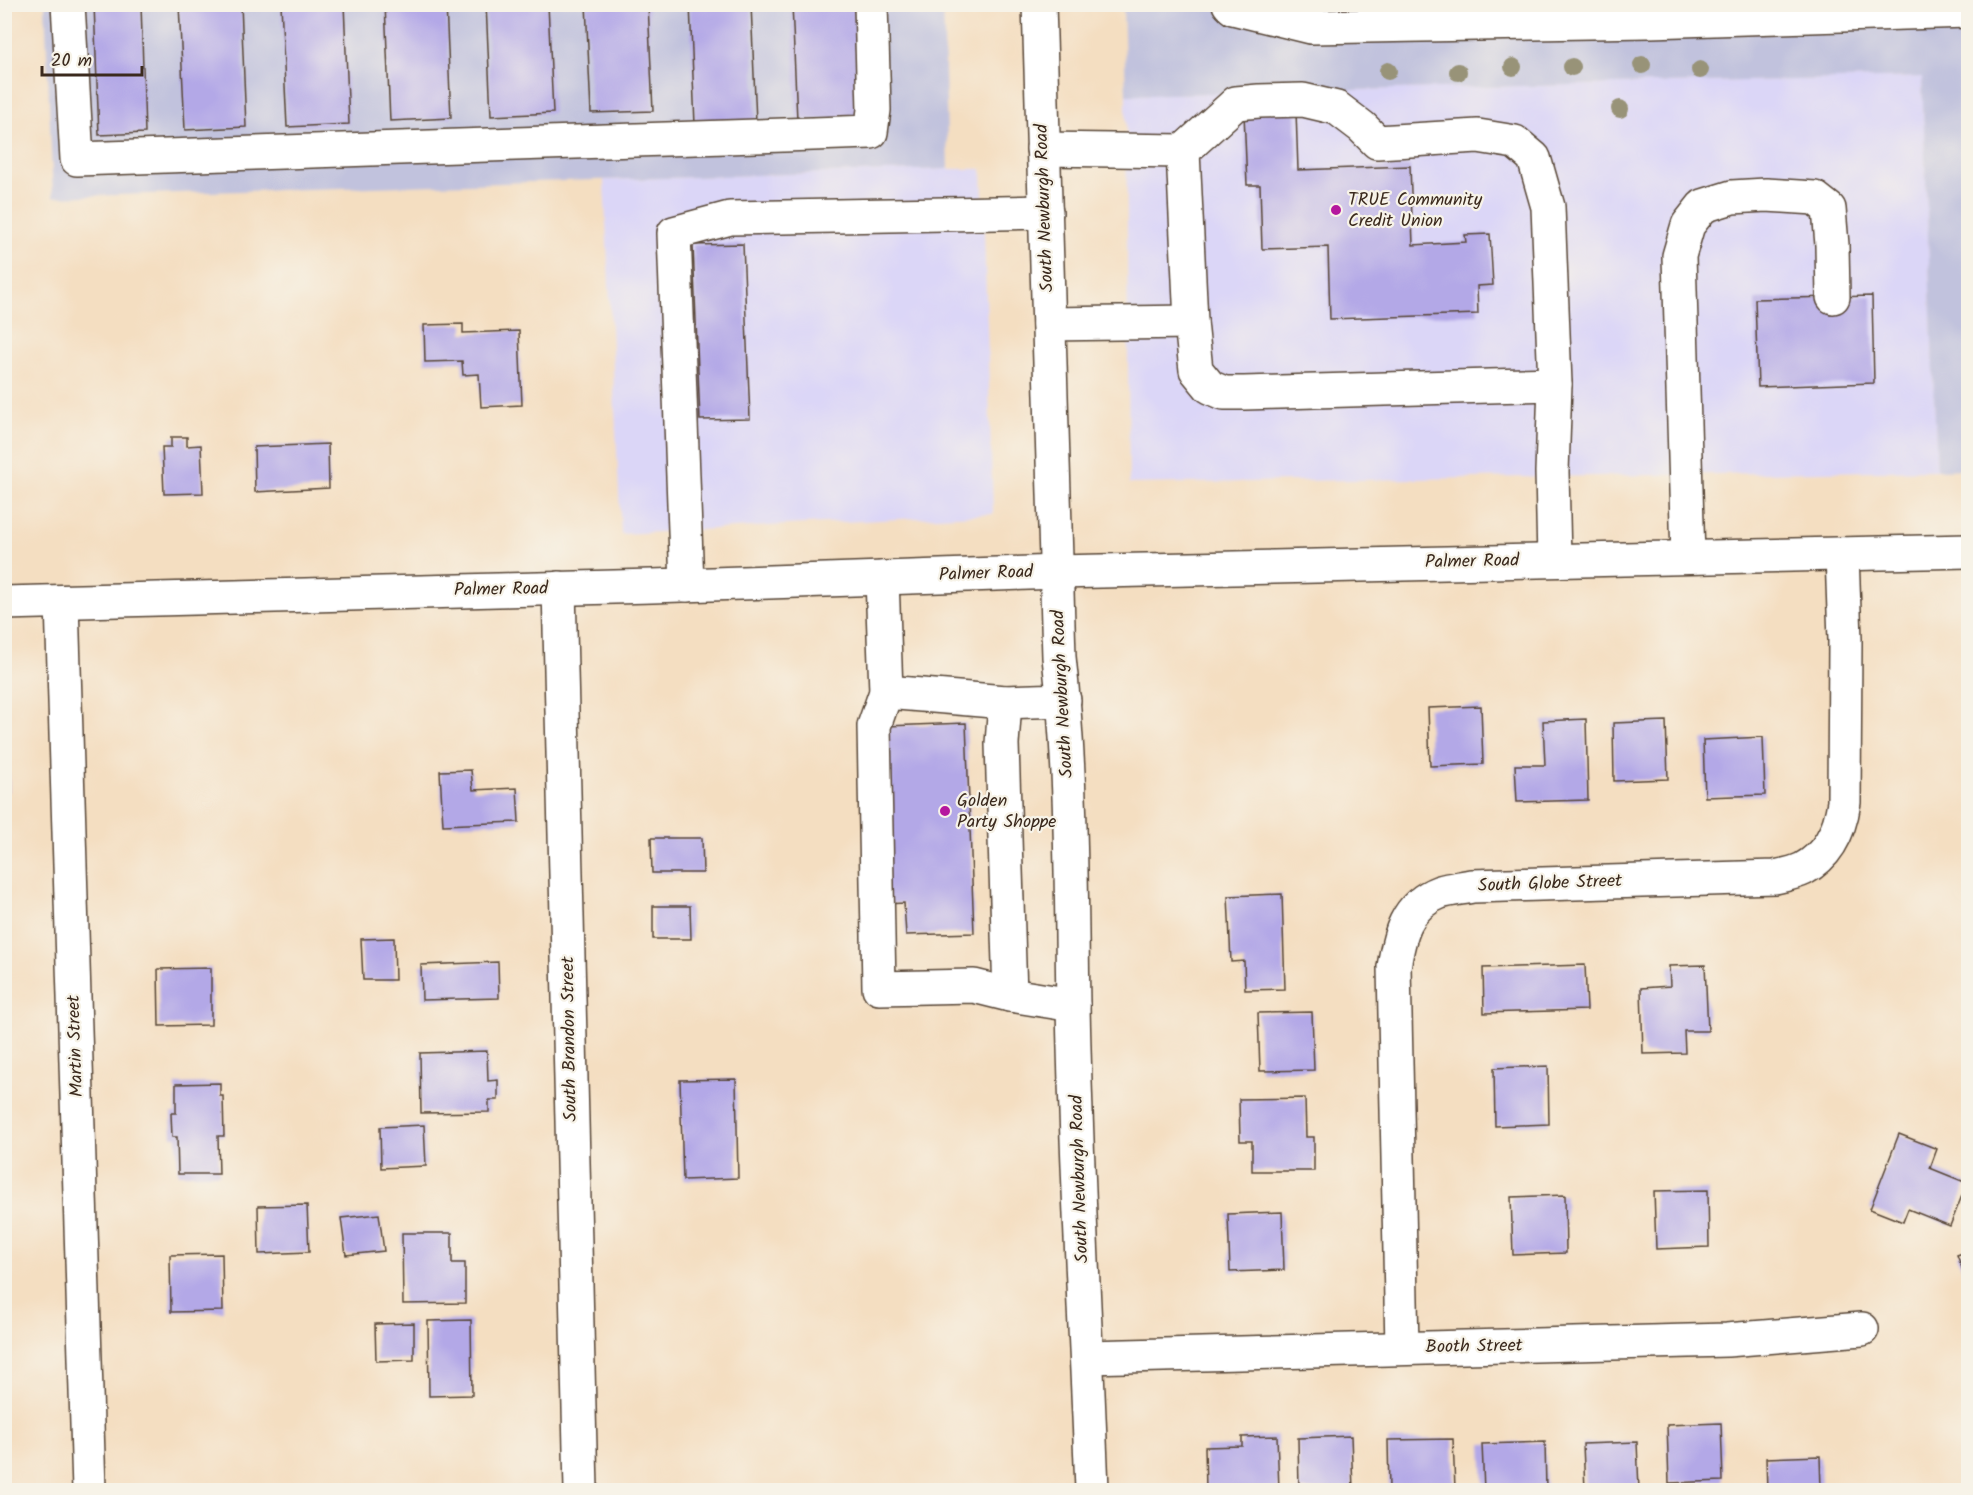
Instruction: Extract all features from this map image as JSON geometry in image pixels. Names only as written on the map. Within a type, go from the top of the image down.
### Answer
[{"type":"street","points":[[68,4],[77,159],[871,132],[874,110],[871,4]]},
{"type":"street","name":"South Newburgh Road","points":[[1039,4],[1059,657],[1064,700],[1070,835],[1073,1005],[1092,1491]]},
{"type":"street","points":[[1229,4],[1233,8],[1311,27],[1637,21],[1968,11]]},
{"type":"street","points":[[1043,149],[1183,151],[1236,103],[1303,100],[1337,108],[1377,142],[1478,136],[1515,142],[1534,158],[1548,207],[1555,384],[1552,472],[1554,560]]},
{"type":"street","points":[[1183,151],[1191,322],[1196,370],[1210,387],[1224,393],[1555,384]]},
{"type":"street","points":[[1688,557],[1679,256],[1688,225],[1703,207],[1732,197],[1766,195],[1815,198],[1829,209],[1833,297]]},
{"type":"street","points":[[687,585],[674,233],[730,218],[1046,212]]},
{"type":"street","points":[[1049,324],[1191,322]]},
{"type":"street","name":"Palmer Road","points":[[4,603],[687,585],[1057,572],[1968,551]]},
{"type":"street","name":"South Globe Street","points":[[1402,1348],[1394,967],[1398,937],[1407,920],[1429,898],[1440,892],[1472,886],[1775,877],[1802,870],[1823,854],[1838,833],[1844,802],[1845,640],[1842,554]]},
{"type":"street","points":[[882,578],[886,692],[874,726],[879,988],[974,987],[1073,1005]]},
{"type":"street","name":"South Brandon Street","points":[[559,588],[581,1491]]},
{"type":"street","name":"Martin Street","points":[[62,602],[89,1491]]},
{"type":"street","points":[[886,692],[1005,702],[1064,700]]},
{"type":"street","points":[[1005,702],[1002,744],[1010,995]]},
{"type":"street","name":"Booth Street","points":[[1087,1357],[1727,1340],[1862,1329]]},
{"type":"shaded area","points":[[45,5],[943,5],[948,169],[53,197]]},
{"type":"shaded area","points":[[1123,5],[1968,5],[1968,469],[1937,470],[1922,77],[1126,95]]},
{"type":"shaded area","points":[[1922,77],[1937,470],[1129,484],[1126,95]]},
{"type":"shaded area","points":[[982,169],[993,514],[621,534],[604,180]]},
{"type":"building","points":[[94,4],[141,4],[145,133],[99,135]]},
{"type":"building","points":[[179,4],[241,4],[246,127],[185,130]]},
{"type":"building","points":[[281,4],[344,4],[349,124],[287,127]]},
{"type":"building","points":[[385,4],[446,4],[451,118],[390,121]]},
{"type":"building","points":[[486,4],[548,4],[553,113],[491,116]]},
{"type":"building","points":[[586,4],[648,4],[653,111],[591,113]]},
{"type":"building","points":[[690,4],[751,4],[756,122],[695,125]]},
{"type":"building","points":[[792,4],[854,4],[858,117],[797,120]]},
{"type":"building","points":[[1319,4],[1454,4],[1454,6],[1320,11]]},
{"type":"building","name":"TRUE Community Credit Union","points":[[1296,111],[1298,170],[1410,166],[1413,245],[1466,242],[1465,235],[1490,234],[1493,285],[1477,286],[1478,314],[1330,319],[1328,247],[1262,249],[1260,185],[1247,185],[1244,113]]},
{"type":"building","points":[[743,244],[750,419],[700,420],[693,245]]},
{"type":"building","points":[[1872,296],[1874,383],[1758,387],[1755,299]]},
{"type":"building","points":[[463,324],[463,333],[519,331],[522,405],[481,407],[479,374],[463,375],[462,361],[425,362],[424,325]]},
{"type":"building","points":[[171,437],[187,437],[187,446],[201,445],[203,493],[164,494],[162,447],[171,447]]},
{"type":"building","points":[[328,444],[329,488],[255,492],[254,447]]},
{"type":"building","points":[[1481,706],[1483,764],[1430,766],[1428,708]]},
{"type":"building","points":[[1586,719],[1588,800],[1517,802],[1515,765],[1545,765],[1543,721]]},
{"type":"building","points":[[1666,721],[1668,779],[1614,781],[1613,723]]},
{"type":"building","points":[[966,723],[974,933],[906,935],[904,903],[886,904],[887,726]]},
{"type":"building","points":[[1763,737],[1765,795],[1705,797],[1703,740]]},
{"type":"building","points":[[5,750],[9,750],[9,792],[5,792]]},
{"type":"building","points":[[471,770],[473,790],[517,788],[519,822],[443,825],[440,771]]},
{"type":"building","points":[[651,838],[702,838],[703,873],[652,873]]},
{"type":"building","points":[[1282,894],[1285,989],[1245,990],[1244,961],[1231,962],[1228,896]]},
{"type":"building","points":[[653,906],[690,906],[691,939],[653,939]]},
{"type":"building","points":[[394,938],[395,980],[363,980],[361,939]]},
{"type":"building","points":[[498,962],[499,998],[422,1000],[421,965]]},
{"type":"building","points":[[1585,965],[1587,1010],[1484,1013],[1483,968]]},
{"type":"building","points":[[1705,965],[1708,1031],[1684,1031],[1685,1053],[1643,1054],[1641,988],[1670,986],[1669,966]]},
{"type":"building","points":[[211,968],[211,1025],[159,1026],[158,969]]},
{"type":"building","points":[[1312,1012],[1314,1070],[1260,1071],[1258,1013]]},
{"type":"building","points":[[487,1051],[488,1081],[498,1080],[498,1100],[489,1100],[489,1112],[421,1113],[420,1053]]},
{"type":"building","points":[[1548,1066],[1549,1124],[1495,1126],[1494,1068]]},
{"type":"building","points":[[736,1079],[738,1178],[683,1180],[680,1080]]},
{"type":"building","points":[[220,1083],[220,1096],[223,1096],[224,1136],[218,1136],[219,1174],[178,1174],[177,1137],[172,1137],[171,1113],[176,1113],[176,1084]]},
{"type":"building","points":[[1305,1098],[1306,1137],[1314,1137],[1314,1171],[1252,1171],[1252,1141],[1240,1141],[1239,1099]]},
{"type":"building","points":[[424,1125],[426,1166],[381,1168],[380,1127]]},
{"type":"building","points":[[1899,1134],[1937,1149],[1930,1168],[1967,1183],[1950,1226],[1908,1209],[1903,1222],[1870,1209]]},
{"type":"building","points":[[1708,1190],[1709,1247],[1656,1249],[1654,1191]]},
{"type":"building","points":[[1565,1195],[1566,1253],[1513,1255],[1511,1197]]},
{"type":"building","points":[[307,1205],[309,1252],[259,1254],[258,1206]]},
{"type":"building","points":[[1282,1212],[1284,1270],[1230,1272],[1228,1214]]},
{"type":"building","points":[[379,1214],[384,1251],[346,1255],[341,1218]]},
{"type":"building","points":[[402,1233],[452,1233],[452,1263],[465,1263],[465,1303],[403,1304]]},
{"type":"building","points":[[1968,1251],[1968,1284],[1957,1255]]},
{"type":"building","points":[[222,1254],[223,1311],[171,1312],[170,1255]]},
{"type":"building","points":[[471,1320],[472,1395],[429,1396],[428,1321]]},
{"type":"building","points":[[414,1323],[414,1360],[376,1361],[375,1324]]},
{"type":"building","points":[[1721,1423],[1723,1481],[1669,1483],[1667,1425]]},
{"type":"building","points":[[1277,1436],[1279,1490],[1206,1490],[1205,1447],[1242,1446],[1242,1437]]},
{"type":"building","points":[[1351,1436],[1353,1490],[1299,1490],[1298,1438]]},
{"type":"building","points":[[1453,1439],[1455,1489],[1389,1490],[1388,1440]]},
{"type":"building","points":[[1545,1442],[1546,1490],[1484,1490],[1482,1444]]},
{"type":"building","points":[[1637,1442],[1639,1490],[1585,1490],[1583,1444]]},
{"type":"building","points":[[1820,1456],[1821,1490],[1767,1490],[1766,1458]]},
{"type":"place","name":"TRUE Community Credit Union","points":[[1336,210]]},
{"type":"place","name":"Golden Party Shoppe","points":[[945,811]]}]
